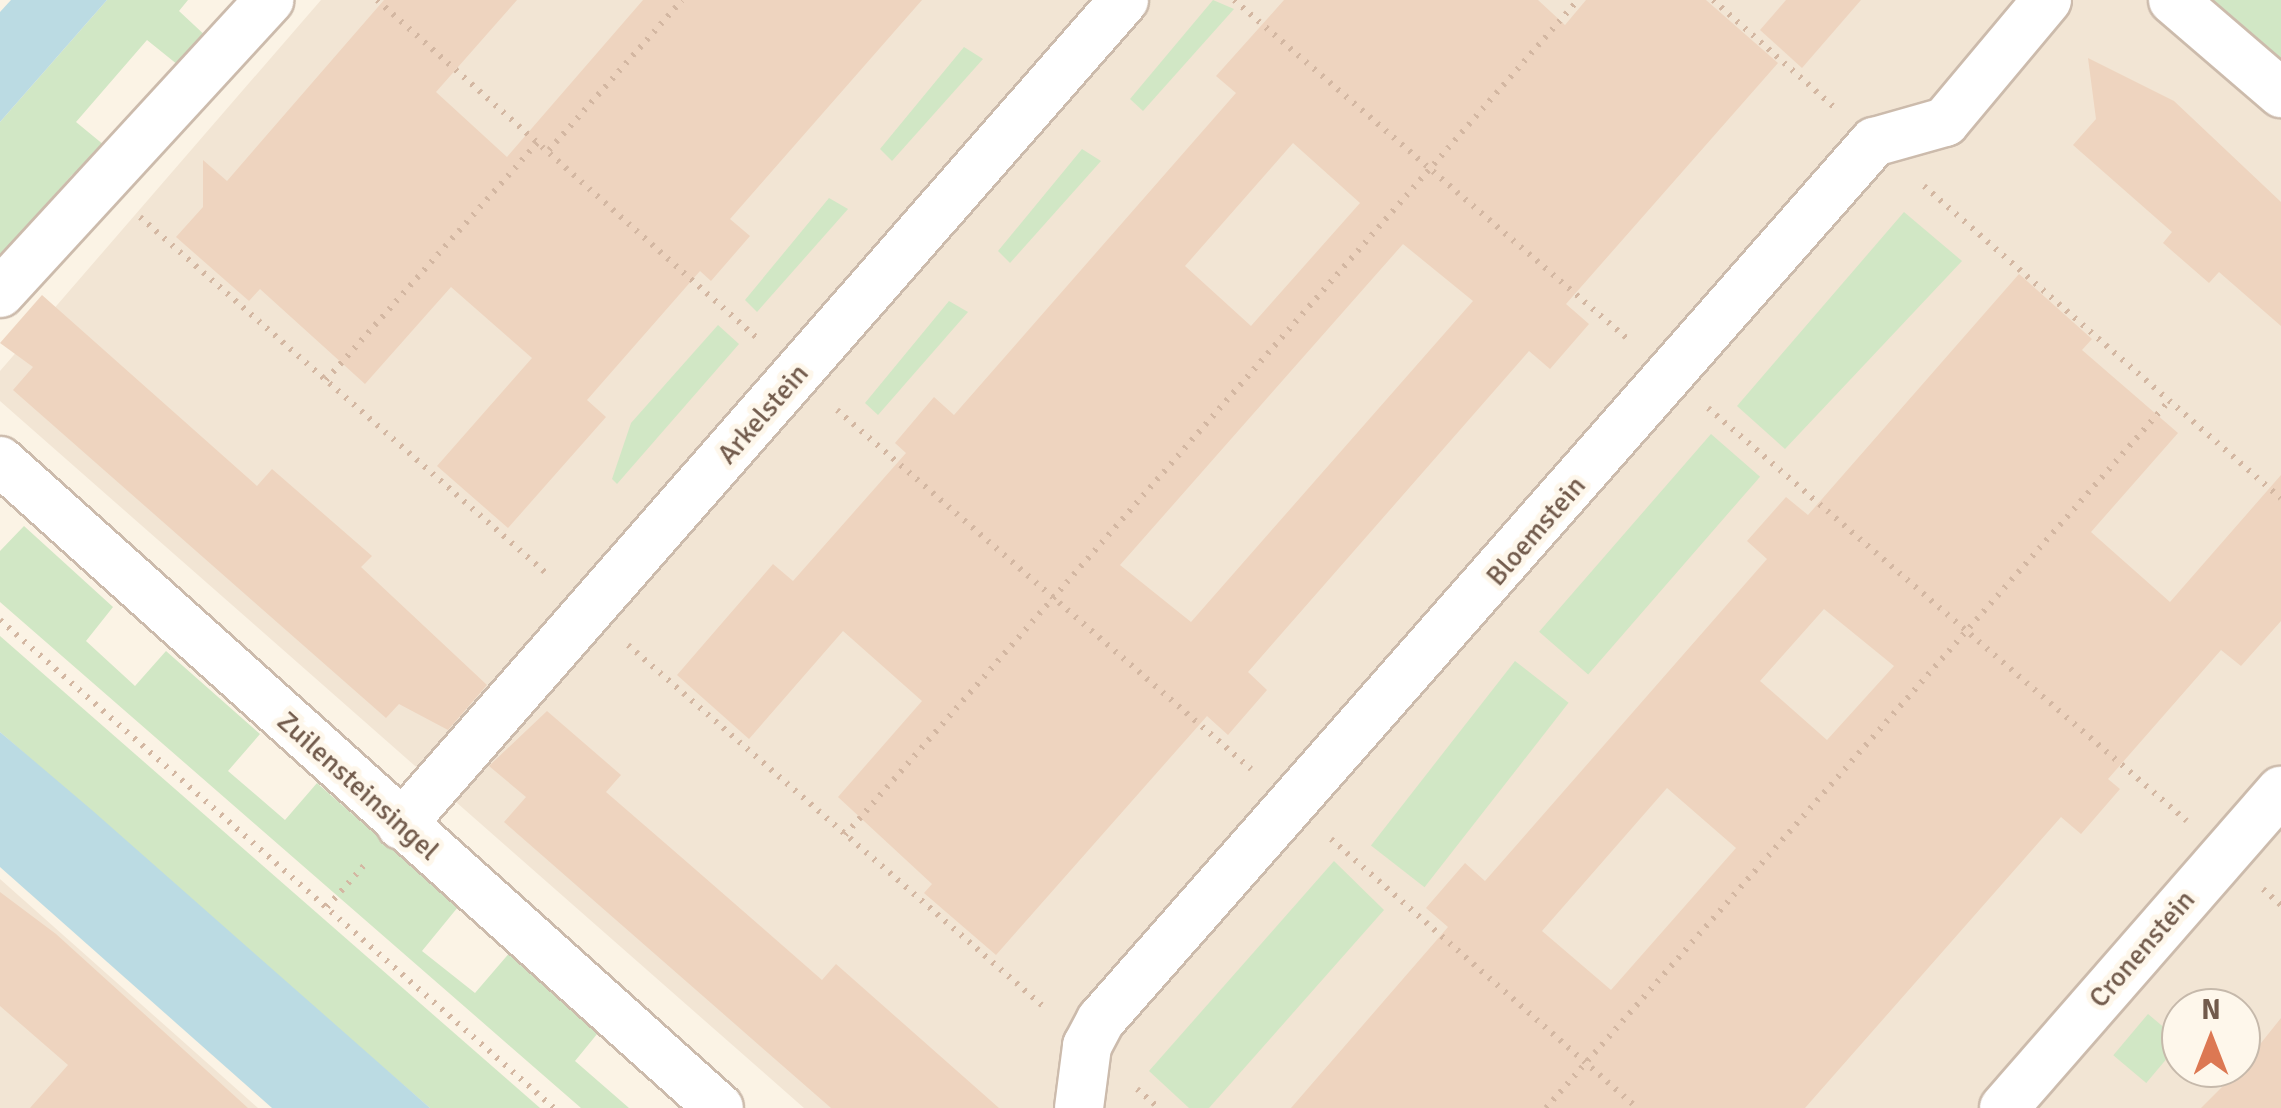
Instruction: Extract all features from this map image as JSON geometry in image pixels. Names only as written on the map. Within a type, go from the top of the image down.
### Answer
[{"type":"street","points":[[0,292],[268,0]]},
{"type":"street","name":"Arkelstein","points":[[400,825],[1124,0]]},
{"type":"street","points":[[1874,142],[1945,122],[2047,0]]},
{"type":"street","points":[[2173,0],[2281,93]]},
{"type":"street","name":"Bloemstein","points":[[1078,1108],[1087,1046],[1100,1020],[1295,808],[1874,142]]},
{"type":"street","name":"Zuilensteinsingel","points":[[0,461],[400,825],[720,1108]]},
{"type":"street","name":"Cronenstein","points":[[2004,1108],[2281,791]]},
{"type":"path","points":[[377,0],[1637,1108]]},
{"type":"path","points":[[549,150],[682,0]]},
{"type":"path","points":[[1234,0],[2281,905]]},
{"type":"path","points":[[845,835],[1578,0]]},
{"type":"path","points":[[1712,0],[2281,498]]},
{"type":"path","points":[[326,380],[539,141]]},
{"type":"path","points":[[1546,1108],[2170,400]]},
{"type":"path","points":[[0,620],[554,1108]]},
{"type":"shaded area","points":[[321,0],[2281,0],[2281,1108],[804,1108],[0,401],[0,371]]},
{"type":"shaded area","points":[[0,879],[258,1108],[0,1108]]},
{"type":"green space","points":[[107,0],[188,0],[179,11],[209,39],[183,69],[147,40],[76,122],[110,150],[72,175],[0,256],[0,122]]},
{"type":"green space","points":[[1213,0],[1234,9],[1143,111],[1130,99]]},
{"type":"green space","points":[[2212,0],[2281,0],[2281,60]]},
{"type":"green space","points":[[964,47],[983,59],[892,161],[880,149]]},
{"type":"green space","points":[[1082,149],[1101,161],[1010,263],[998,251]]},
{"type":"green space","points":[[829,198],[848,209],[757,312],[745,300]]},
{"type":"green space","points":[[1904,212],[1962,261],[1785,449],[1737,406]]},
{"type":"green space","points":[[949,301],[968,312],[878,415],[865,403]]},
{"type":"green space","points":[[718,325],[739,344],[617,484],[612,479],[631,423]]},
{"type":"green space","points":[[1711,434],[1760,477],[1588,674],[1539,632]]},
{"type":"green space","points":[[24,526],[113,607],[86,641],[135,686],[166,651],[260,734],[228,771],[285,820],[317,783],[458,907],[422,951],[475,993],[511,951],[602,1028],[575,1061],[629,1108],[581,1108],[0,602],[0,551]]},
{"type":"green space","points":[[0,636],[540,1108],[430,1108],[371,1057],[0,732]]},
{"type":"green space","points":[[1515,661],[1569,703],[1425,887],[1371,845]]},
{"type":"green space","points":[[1334,861],[1384,910],[1209,1108],[1189,1108],[1149,1071]]},
{"type":"green space","points":[[2148,1014],[2161,1025],[2161,1065],[2146,1083],[2113,1055]]},
{"type":"water","points":[[11,0],[107,0],[0,122],[0,12]]},
{"type":"water","points":[[0,732],[430,1108],[272,1108],[0,867]]},
{"type":"building","points":[[384,0],[517,0],[436,92],[507,157],[643,0],[922,0],[730,219],[750,236],[711,281],[700,271],[587,400],[606,417],[508,528],[437,466],[532,358],[451,287],[365,384],[260,289],[249,301],[176,237],[203,207],[203,160],[227,181]]},
{"type":"building","points":[[1284,0],[1538,0],[1565,25],[1586,0],[1706,0],[1778,63],[1566,304],[1589,324],[1550,369],[1529,351],[1248,672],[1267,690],[1228,735],[1207,716],[996,955],[924,893],[932,884],[838,797],[922,701],[843,631],[749,739],[677,675],[773,564],[793,581],[906,453],[895,443],[934,397],[954,415],[1236,93],[1216,76]],"holes":[[[1293,143],[1360,203],[1251,326],[1185,266]],[[1403,244],[1473,301],[1191,622],[1120,565]]]},
{"type":"building","points":[[1786,0],[1861,0],[1802,68],[1760,30]]},
{"type":"building","points":[[2088,58],[2174,101],[2281,202],[2281,326],[2219,272],[2209,283],[2163,243],[2172,232],[2073,145],[2096,119]]},
{"type":"building","points":[[2019,274],[2092,339],[2082,350],[2178,433],[2091,532],[2170,602],[2281,475],[2281,621],[2241,666],[2221,650],[2108,779],[2120,789],[2081,834],[2061,817],[1805,1108],[1291,1108],[1448,927],[1426,908],[1465,863],[1485,881],[1767,559],[1747,541],[1786,497],[1808,515]],"holes":[[[1824,609],[1894,666],[1827,740],[1760,681]],[[1667,788],[1736,848],[1611,990],[1542,931]]]},
{"type":"building","points":[[42,295],[257,486],[272,469],[372,556],[361,567],[487,685],[448,730],[399,704],[386,718],[13,390],[33,367],[0,343]]},
{"type":"building","points":[[547,711],[621,775],[606,792],[822,980],[836,964],[999,1108],[831,1108],[504,822],[526,797],[489,766]]},
{"type":"building","points":[[0,892],[56,934],[248,1108],[30,1108],[68,1065],[0,1006]]},
{"type":"building","points":[[2281,1018],[2281,1108],[2201,1108],[2221,1088],[2261,1088],[2261,1043]]}]
